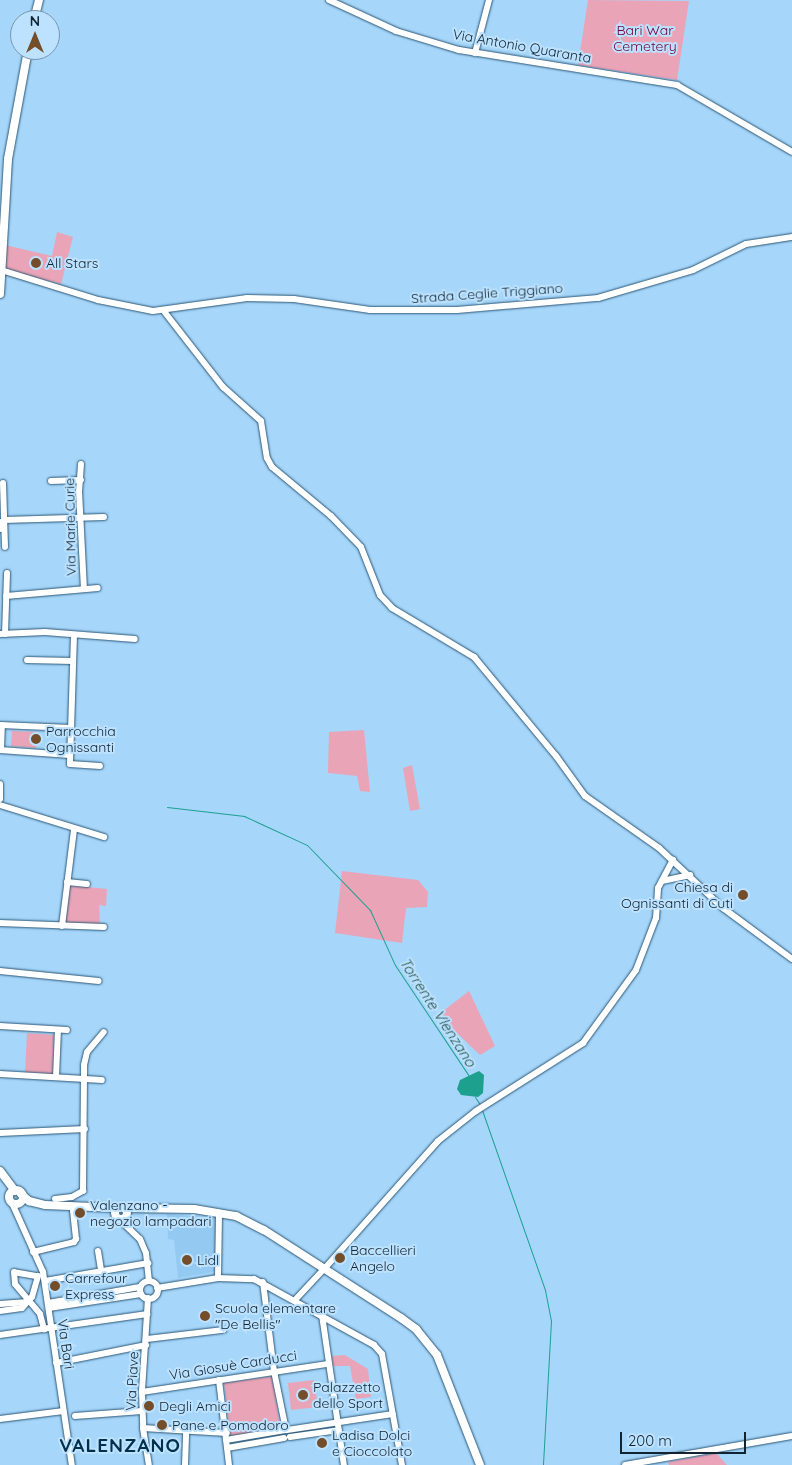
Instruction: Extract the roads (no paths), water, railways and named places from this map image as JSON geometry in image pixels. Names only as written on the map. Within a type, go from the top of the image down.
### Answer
[{"type":"main road","points":[[0,294],[1,223],[13,125],[26,60]]},
{"type":"main road","name":"Via Bari","points":[[0,1171],[16,1198]]},
{"type":"main road","name":"Via Bari","points":[[0,1178],[16,1198]]},
{"type":"main road","points":[[16,1198],[34,1203],[122,1213],[163,1211],[219,1216],[255,1230],[366,1296],[416,1329],[429,1343],[447,1376],[480,1465]]},
{"type":"main road","points":[[122,1213],[194,1208],[227,1213],[256,1225],[323,1270]]},
{"type":"street","name":"Via Antonio Quaranta","points":[[328,0],[396,31],[475,53],[677,85],[792,152]]},
{"type":"street","points":[[475,53],[489,0]]},
{"type":"street","name":"Strada Ceglie Triggiano","points":[[0,263],[113,304],[163,310],[247,298],[294,299],[370,310],[409,312],[598,298],[693,270],[746,244],[792,238]]},
{"type":"street","points":[[163,310],[227,391],[261,421],[267,458],[272,467],[331,516],[361,548],[380,595],[425,630],[474,657],[556,756],[585,796],[635,829],[690,875],[723,908],[792,959]]},
{"type":"street","name":"Via Marie Curie","points":[[81,464],[80,517],[84,589]]},
{"type":"street","points":[[51,482],[81,480]]},
{"type":"street","points":[[4,483],[2,524],[5,547]]},
{"type":"street","points":[[2,524],[80,517],[104,517]]},
{"type":"street","points":[[7,572],[4,593],[3,634],[74,635],[135,639]]},
{"type":"street","points":[[4,593],[98,588]]},
{"type":"street","points":[[74,635],[70,755],[72,765],[100,766]]},
{"type":"street","points":[[27,660],[73,661]]},
{"type":"street","points":[[70,755],[0,750],[1,725],[71,728]]},
{"type":"street","points":[[0,784],[0,799]]},
{"type":"street","points":[[0,805],[104,838]]},
{"type":"street","points":[[62,926],[74,829]]},
{"type":"street","points":[[295,1300],[438,1141],[476,1111],[583,1044],[636,970],[649,943],[656,918],[658,888],[673,860]]},
{"type":"street","points":[[662,881],[690,875]]},
{"type":"street","points":[[67,882],[87,884]]},
{"type":"street","points":[[0,923],[104,927]]},
{"type":"street","points":[[0,972],[98,981]]},
{"type":"street","points":[[0,1026],[67,1030]]},
{"type":"street","points":[[56,1077],[58,1030]]},
{"type":"street","points":[[54,1199],[72,1197],[83,1191],[84,1079],[87,1052],[104,1032]]},
{"type":"street","points":[[0,1074],[102,1080]]},
{"type":"street","points":[[0,1133],[85,1129]]},
{"type":"street","points":[[33,1252],[74,1242],[76,1239],[72,1197]]},
{"type":"street","name":"Via Bari","points":[[16,1198],[16,1217],[44,1278],[49,1305],[48,1328],[56,1363],[72,1465]]},
{"type":"street","points":[[49,1305],[141,1290],[148,1281],[148,1263],[140,1239],[130,1228],[122,1213]]},
{"type":"street","points":[[218,1278],[219,1216]]},
{"type":"street","points":[[98,1251],[101,1271]]},
{"type":"street","points":[[48,1328],[40,1314],[28,1302],[15,1284],[14,1272],[44,1278],[148,1263]]},
{"type":"street","points":[[0,1311],[22,1308],[36,1288],[36,1276]]},
{"type":"street","points":[[148,1281],[158,1288],[218,1278],[245,1277],[262,1282],[374,1345],[382,1354],[402,1465]]},
{"type":"street","points":[[262,1282],[274,1371],[287,1438]]},
{"type":"street","points":[[141,1290],[148,1298],[155,1295],[158,1288]]},
{"type":"street","name":"Via Piave","points":[[148,1298],[142,1411],[149,1465]]},
{"type":"street","points":[[0,1304],[28,1302]]},
{"type":"street","points":[[0,1335],[148,1314]]},
{"type":"street","points":[[322,1315],[344,1465]]},
{"type":"street","points":[[56,1363],[146,1342],[223,1330]]},
{"type":"street","name":"Via Giosuè Carducci","points":[[142,1392],[328,1364]]},
{"type":"street","points":[[219,1380],[229,1465]]},
{"type":"street","points":[[0,1419],[63,1411]]},
{"type":"street","points":[[76,1416],[142,1411]]},
{"type":"street","points":[[227,1448],[287,1438],[393,1414]]},
{"type":"street","points":[[143,1428],[239,1438],[286,1430],[327,1428]]},
{"type":"street","points":[[185,1465],[186,1432]]},
{"type":"street","points":[[625,1465],[664,1462],[792,1436]]},
{"type":"street","points":[[239,1438],[240,1446]]},
{"type":"waterway","name":"Torrente Vlenzano","points":[[167,807],[244,816],[307,845],[370,910],[395,965],[469,1076]]},
{"type":"waterway","name":"Torrente Vlenzano","points":[[475,1097],[481,1106]]},
{"type":"waterway","name":"Torrente Vlenzano","points":[[482,1110],[545,1290],[551,1321],[543,1465]]},
{"type":"place","name":"All Stars","points":[[36,263]]},
{"type":"place","name":"Parrocchia Ognissanti","points":[[36,739]]},
{"type":"place","name":"Chiesa di Ognissanti di Cuti","points":[[743,895]]},
{"type":"place","name":"Valenzano - negozio lampadari","points":[[80,1213]]},
{"type":"place","name":"Baccellieri Angelo","points":[[340,1258]]},
{"type":"place","name":"Lidl","points":[[187,1260]]},
{"type":"place","name":"Carrefour Express","points":[[55,1286]]},
{"type":"place","name":"Scuola elementare \"De Bellis\"","points":[[205,1316]]},
{"type":"place","name":"Palazzetto dello Sport","points":[[303,1395]]},
{"type":"place","name":"Degli Amici","points":[[149,1406]]},
{"type":"place","name":"Pane e Pomodoro","points":[[162,1425]]},
{"type":"place","name":"Ladisa Dolci e Cioccolato","points":[[322,1443]]},
{"type":"district","name":"VALENZANO","points":[[120,1446]]},
{"type":"park label","name":"Bari War Cemetery","points":[[645,38]]}]
